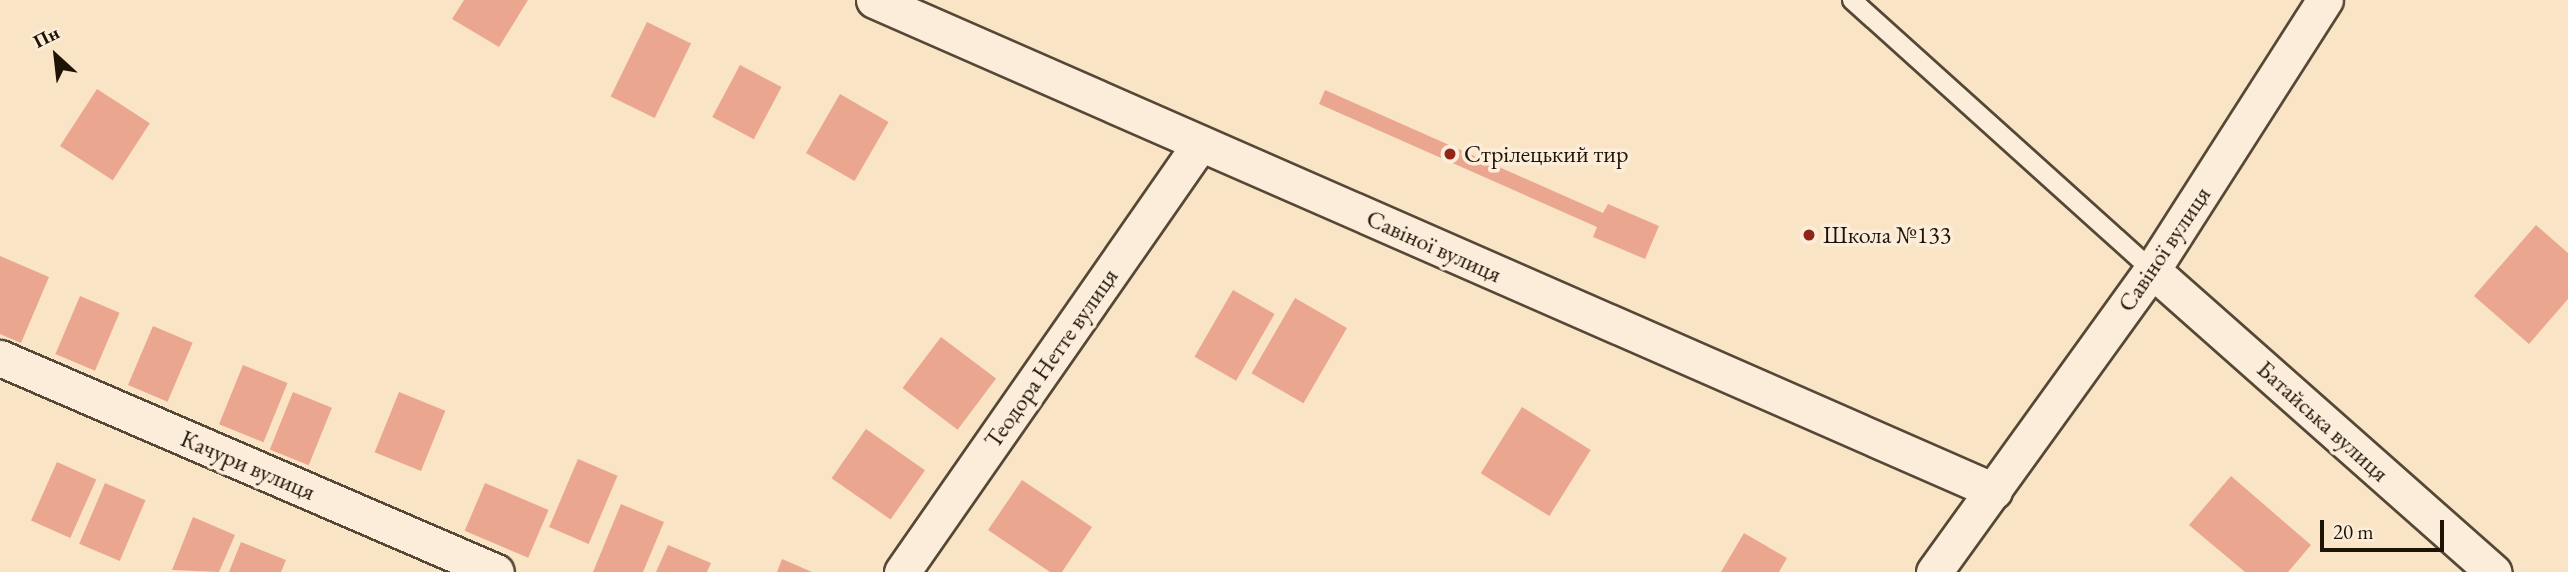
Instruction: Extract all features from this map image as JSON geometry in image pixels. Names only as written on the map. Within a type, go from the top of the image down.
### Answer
[{"type":"street","name":"Савіної вулиця","points":[[874,0],[1994,491]]},
{"type":"street","name":"Савіної вулиця","points":[[1934,572],[2152,270],[2325,0]]},
{"type":"street","name":"Теодора Нетте вулиця","points":[[902,572],[1200,144]]},
{"type":"street","name":"Батайська вулиця","points":[[2152,270],[2493,572]]},
{"type":"street","name":"Качури вулиця","points":[[0,358],[496,572]]},
{"type":"lane","points":[[1852,0],[2152,270]]},
{"type":"building","points":[[464,0],[528,0],[499,47],[452,19]]},
{"type":"building","points":[[647,22],[691,43],[655,118],[611,97]]},
{"type":"building","points":[[740,65],[781,87],[754,139],[712,117]]},
{"type":"building","points":[[97,89],[150,123],[113,180],[60,146]]},
{"type":"building","name":"Стрілецький тир","points":[[1325,90],[1603,213],[1608,204],[1659,226],[1645,259],[1593,237],[1597,227],[1319,104]]},
{"type":"building","points":[[840,94],[888,122],[854,181],[806,153]]},
{"type":"building","points":[[2536,225],[2568,253],[2568,299],[2529,344],[2474,296]]},
{"type":"building","points":[[0,256],[49,277],[21,343],[0,334]]},
{"type":"building","points":[[1233,290],[1275,314],[1236,381],[1194,357]]},
{"type":"building","points":[[80,296],[120,313],[95,371],[55,354]]},
{"type":"building","points":[[1295,298],[1347,328],[1303,403],[1252,373]]},
{"type":"building","points":[[153,326],[193,343],[168,402],[128,385]]},
{"type":"building","points":[[941,337],[996,379],[958,430],[902,388]]},
{"type":"building","points":[[243,365],[288,383],[264,442],[219,424]]},
{"type":"building","points":[[293,392],[332,408],[309,465],[270,449]]},
{"type":"building","points":[[399,392],[445,411],[421,471],[375,452]]},
{"type":"building","points":[[1522,407],[1591,450],[1549,516],[1481,473]]},
{"type":"building","points":[[866,429],[925,470],[891,519],[832,478]]},
{"type":"building","points":[[578,459],[618,476],[589,544],[549,527]]},
{"type":"building","points":[[57,462],[96,479],[70,538],[31,520]]},
{"type":"building","points":[[2231,476],[2311,545],[2288,572],[2245,572],[2189,525]]},
{"type":"building","points":[[1022,480],[1092,527],[1062,572],[1050,572],[988,530]]},
{"type":"building","points":[[105,483],[146,500],[120,561],[79,544]]},
{"type":"building","points":[[485,483],[549,510],[528,558],[465,531]]},
{"type":"building","points":[[621,504],[664,522],[643,572],[593,572]]},
{"type":"building","points":[[193,517],[235,535],[219,572],[172,570]]},
{"type":"building","points":[[1744,533],[1787,558],[1779,572],[1721,572]]},
{"type":"building","points":[[241,542],[286,560],[281,572],[229,572]]},
{"type":"building","points":[[668,545],[711,563],[707,572],[656,572]]},
{"type":"building","points":[[782,559],[812,572],[777,572]]},
{"type":"place","name":"Стрілецький тир","points":[[1450,154]]},
{"type":"place","name":"Школа №133","points":[[1809,235]]}]
